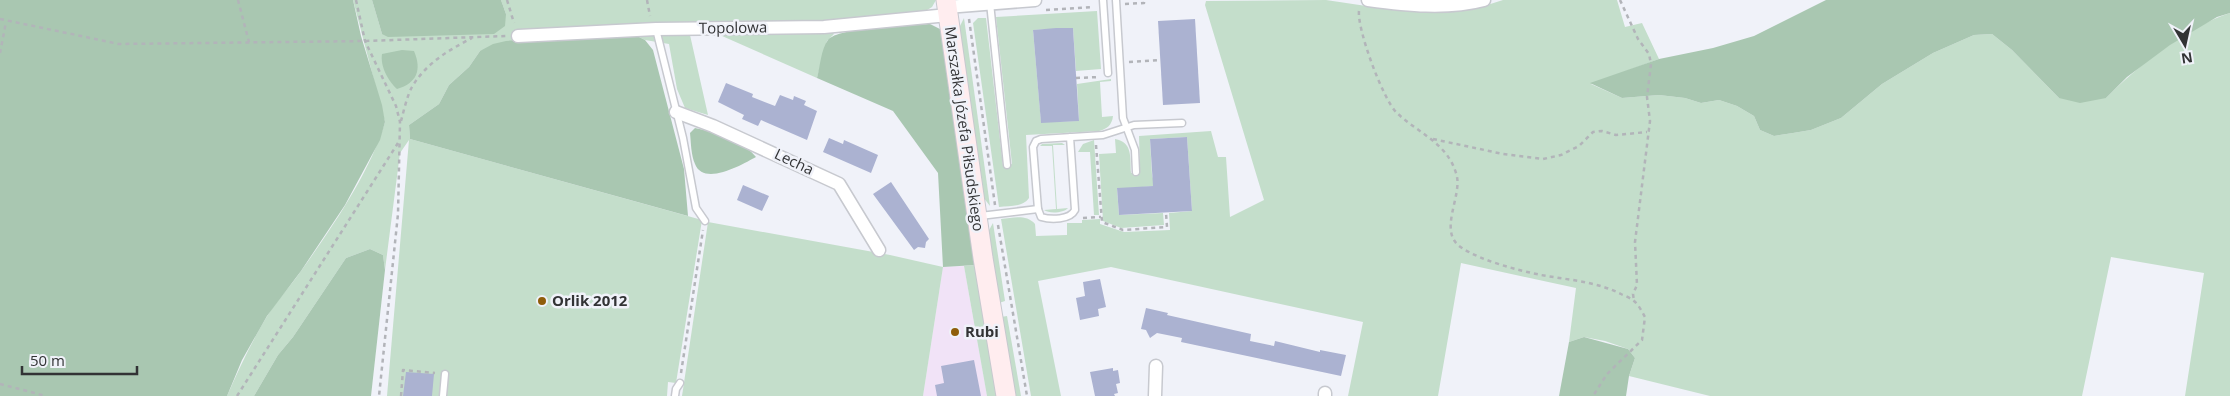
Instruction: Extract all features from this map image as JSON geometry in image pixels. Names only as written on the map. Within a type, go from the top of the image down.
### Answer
[{"type":"street","points":[[1364,5],[1441,6],[1484,0]]},
{"type":"street","name":"Topolowa","points":[[518,36],[656,29],[824,28],[947,7],[990,8],[1036,5]]},
{"type":"street","name":"Marszałka Józefa Piłsudskiego","points":[[947,7],[983,258],[1006,396]]},
{"type":"street","name":"Lecha","points":[[676,112],[762,147],[839,184],[879,250]]},
{"type":"street","points":[[1155,396],[1156,366]]},
{"type":"lane","points":[[1103,3],[1108,73]]},
{"type":"lane","points":[[1116,3],[1125,127],[1135,150],[1136,172]]},
{"type":"lane","points":[[990,8],[1007,165]]},
{"type":"lane","points":[[656,29],[696,208],[705,221]]},
{"type":"lane","points":[[1070,137],[1075,210],[1073,215],[1068,218],[1041,217],[1038,209],[1034,147],[1041,138],[1096,135],[1113,132],[1125,127],[1182,123]]},
{"type":"lane","points":[[977,216],[1038,209]]},
{"type":"lane","points":[[443,396],[445,374]]},
{"type":"lane","points":[[675,396],[676,389],[680,383]]},
{"type":"path","points":[[238,0],[249,42]]},
{"type":"path","points":[[356,0],[365,41],[396,106],[400,122]]},
{"type":"path","points":[[0,20],[118,44],[365,41],[518,36],[507,0]]},
{"type":"path","points":[[1116,3],[1144,3],[1144,0]]},
{"type":"path","points":[[1592,396],[1607,374],[1642,340],[1645,317],[1634,301],[1633,294],[1637,285],[1634,242],[1647,132],[1650,121],[1647,97],[1651,64],[1648,54],[1638,39],[1620,0]]},
{"type":"path","points":[[1036,5],[1103,3]]},
{"type":"path","points":[[1364,5],[1358,19],[1370,58],[1388,102],[1406,121],[1433,139],[1453,163],[1458,177],[1451,226],[1452,238],[1459,247],[1472,254],[1518,269],[1599,284],[1634,301]]},
{"type":"path","points":[[990,8],[968,16],[996,213],[1026,396]]},
{"type":"path","points":[[0,52],[6,22]]},
{"type":"path","points":[[379,396],[398,214],[400,122],[412,88],[430,64],[449,50],[474,37]]},
{"type":"path","points":[[1120,63],[1160,60]]},
{"type":"path","points":[[1433,139],[1503,154],[1544,159],[1561,155],[1579,146],[1593,132],[1602,131],[1616,135],[1647,132]]},
{"type":"path","points":[[1096,135],[1102,222],[1123,230],[1167,227],[1166,213]]},
{"type":"path","points":[[237,396],[399,142]]},
{"type":"path","points":[[1073,215],[1082,218],[1101,216]]},
{"type":"path","points":[[680,383],[705,221]]},
{"type":"path","points":[[401,396],[403,370],[436,373]]},
{"type":"path","points":[[0,384],[46,396]]},
{"type":"shaded area","name":"Rubi","points":[[964,266],[987,396],[923,396],[943,267]]},
{"type":"green space","points":[[0,0],[353,0],[361,36],[382,105],[385,122],[380,140],[345,205],[301,271],[267,316],[242,360],[227,396],[0,396]]},
{"type":"green space","name":"Orlik 2012","points":[[353,0],[372,0],[382,34],[506,14],[501,0],[936,0],[932,7],[924,12],[825,23],[834,34],[827,41],[817,78],[713,32],[690,35],[708,115],[685,108],[677,89],[669,44],[645,40],[631,33],[480,51],[469,67],[449,85],[439,104],[409,125],[410,139],[702,220],[676,383],[668,382],[667,396],[387,396],[409,140],[400,153],[385,270],[383,255],[370,249],[346,258],[293,337],[278,355],[254,396],[227,396],[245,356],[266,318],[313,255],[349,200],[370,161],[385,122]]},
{"type":"green space","points":[[372,0],[501,0],[506,14],[505,26],[494,34],[388,37],[382,34]]},
{"type":"green space","points":[[1326,0],[1393,10],[1441,12],[1481,7],[1503,0],[1617,0],[1625,27],[1642,23],[1659,59],[1591,84],[1622,98],[1659,95],[1685,98],[1701,103],[1719,100],[1737,106],[1754,116],[1760,130],[1774,136],[1811,130],[1841,118],[1882,84],[1933,53],[1974,35],[1992,34],[2012,50],[2059,98],[2106,98],[2133,73],[2180,38],[2196,28],[2230,13],[2230,396],[2185,396],[2204,273],[2111,257],[2082,396],[1710,396],[1629,376],[1635,358],[1628,349],[1605,341],[1584,337],[1569,342],[1576,288],[1461,263],[1438,396],[1348,396],[1363,322],[1111,267],[1038,281],[1061,396],[1031,396],[1001,219],[1019,217],[1028,219],[1035,224],[1036,236],[1067,235],[1067,223],[1082,223],[1082,220],[1100,219],[1100,224],[1124,232],[1170,230],[1169,213],[1192,211],[1187,137],[1150,139],[1152,175],[1155,186],[1117,189],[1119,215],[1163,213],[1164,225],[1121,228],[1103,221],[1099,154],[1116,153],[1115,139],[1121,141],[1128,147],[1131,173],[1140,172],[1139,136],[1211,131],[1218,157],[1226,157],[1230,217],[1264,200],[1205,5],[1206,1]]},
{"type":"green space","points":[[1826,0],[2230,0],[2230,13],[2217,17],[2170,45],[2127,77],[2106,98],[2080,103],[2059,98],[2012,50],[1992,34],[1974,35],[1933,53],[1882,84],[1841,118],[1811,130],[1774,136],[1760,130],[1754,116],[1737,106],[1719,100],[1701,103],[1685,98],[1659,95],[1622,98],[1590,83],[1659,59],[1713,48],[1754,36]]},
{"type":"green space","points":[[1097,11],[1101,69],[1076,71],[1073,28],[1033,30],[1041,122],[1079,121],[1077,84],[1111,79],[1111,81],[1100,82],[1102,117],[1113,116],[1112,122],[1107,128],[1099,131],[1026,135],[1029,198],[1020,205],[999,207],[973,23],[978,18],[986,18],[1003,166],[1012,164],[996,17]]},
{"type":"green space","points":[[964,18],[990,206],[983,197],[959,36],[960,26]]},
{"type":"green space","points":[[930,24],[940,29],[944,39],[976,265],[943,267],[938,173],[893,111],[817,78],[824,48],[828,40],[834,36],[860,29]]},
{"type":"green space","points":[[631,33],[645,40],[653,50],[684,169],[688,216],[410,139],[409,125],[439,104],[449,85],[469,67],[480,51],[493,44],[506,41]]},
{"type":"green space","points":[[402,50],[414,51],[418,64],[416,75],[413,79],[397,89],[385,73],[382,54]]},
{"type":"green space","points":[[695,128],[737,142],[756,157],[724,172],[706,174],[700,171],[695,164],[691,149],[690,133]]},
{"type":"green space","points":[[1094,140],[1099,215],[1094,215],[1090,152],[1078,152],[1083,144]]},
{"type":"green space","points":[[1062,143],[1065,145],[1053,145],[1057,209],[1068,208],[1060,212],[1049,212],[1044,210],[1056,209],[1052,146],[1040,146],[1042,144]]},
{"type":"green space","points":[[708,222],[890,255],[943,267],[923,396],[682,396]]},
{"type":"green space","points":[[993,223],[1005,301],[999,303],[988,232]]},
{"type":"green space","points":[[370,249],[383,255],[385,270],[371,396],[254,396],[278,355],[293,337],[346,258]]},
{"type":"green space","points":[[976,265],[998,396],[987,396],[964,266]]},
{"type":"green space","points":[[1007,316],[1021,396],[1015,396],[1001,317]]},
{"type":"green space","points":[[1584,337],[1628,349],[1635,358],[1629,376],[1626,396],[1559,396],[1569,342]]},
{"type":"building","points":[[1195,19],[1200,103],[1163,105],[1158,21]]},
{"type":"building","points":[[1073,28],[1079,121],[1041,123],[1033,30]]},
{"type":"building","points":[[726,83],[753,94],[752,97],[775,106],[780,95],[793,100],[794,96],[806,101],[804,105],[817,111],[807,140],[761,120],[758,126],[742,119],[744,115],[718,102]]},
{"type":"building","points":[[1187,137],[1192,211],[1119,215],[1117,188],[1153,186],[1150,139]]},
{"type":"building","points":[[829,138],[843,144],[844,140],[878,155],[871,173],[823,152]]},
{"type":"building","points":[[891,182],[929,239],[926,242],[925,248],[918,247],[914,250],[873,194]]},
{"type":"building","points":[[743,185],[769,196],[762,211],[737,200]]},
{"type":"building","points":[[1100,279],[1106,307],[1098,309],[1099,316],[1080,320],[1076,298],[1085,296],[1083,282]]},
{"type":"building","points":[[1146,308],[1168,313],[1167,315],[1251,334],[1250,341],[1274,346],[1275,341],[1320,352],[1320,350],[1346,355],[1341,376],[1181,342],[1182,338],[1157,333],[1150,338],[1146,330],[1141,329]]},
{"type":"building","points":[[974,360],[981,396],[937,396],[935,385],[944,383],[941,366]]},
{"type":"building","points":[[1113,368],[1113,371],[1118,370],[1120,383],[1116,384],[1118,393],[1114,394],[1115,396],[1095,396],[1090,372]]},
{"type":"building","points":[[406,372],[434,374],[432,396],[403,396]]},
{"type":"place","name":"Orlik 2012","points":[[542,301]]},
{"type":"place","name":"Rubi","points":[[955,332]]}]
